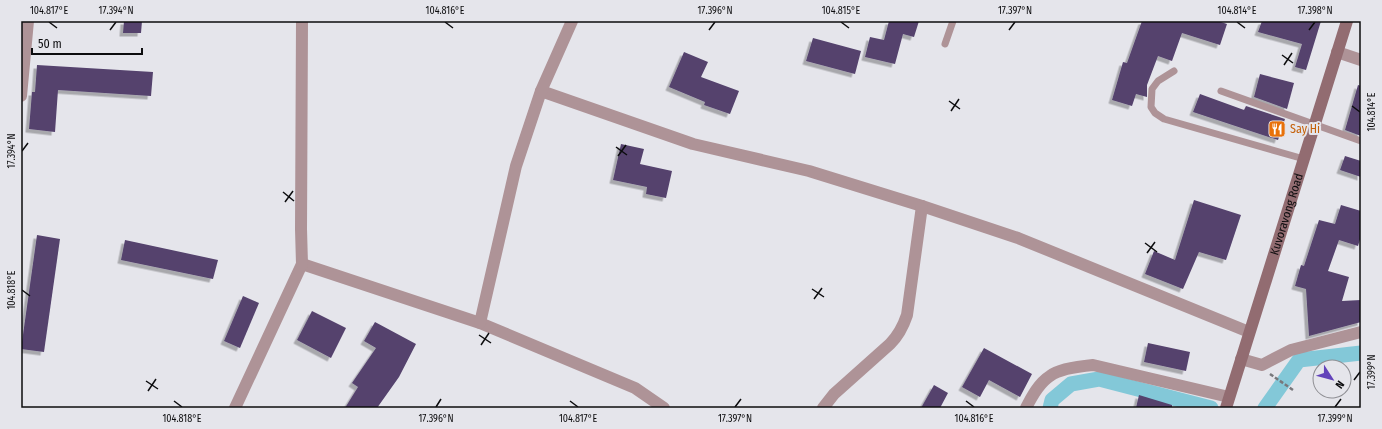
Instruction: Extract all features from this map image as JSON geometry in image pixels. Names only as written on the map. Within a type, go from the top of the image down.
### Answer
[{"type":"street","points":[[21,96],[28,21]]},
{"type":"street","points":[[235,408],[302,264],[302,21]]},
{"type":"street","points":[[480,323],[516,166],[541,91],[572,21]]},
{"type":"street","name":"Kuvoravong Road","points":[[1228,402],[1347,21]]},
{"type":"street","points":[[1338,52],[1361,60]]},
{"type":"street","points":[[541,91],[693,144],[809,171],[1018,238],[1250,332]]},
{"type":"street","points":[[823,408],[834,394],[898,336],[903,327],[907,315],[922,206]]},
{"type":"street","points":[[302,264],[480,323],[635,388],[664,408]]},
{"type":"street","points":[[1242,359],[1262,365],[1291,350],[1361,332]]},
{"type":"street","points":[[1026,408],[1038,388],[1051,375],[1077,367],[1093,365],[1228,402]]},
{"type":"lane","points":[[945,44],[953,21]]},
{"type":"lane","points":[[1174,71],[1158,81],[1152,89],[1151,107],[1155,113],[1164,118],[1304,159]]},
{"type":"lane","points":[[1221,91],[1361,141]]},
{"type":"path","points":[[1277,378],[1293,390]]},
{"type":"building","points":[[124,21],[142,21],[141,33],[123,33]]},
{"type":"building","points":[[889,21],[919,21],[914,37],[903,34],[895,64],[865,57],[870,37],[884,40]]},
{"type":"building","points":[[1142,21],[1218,21],[1227,24],[1220,45],[1182,33],[1172,61],[1158,56],[1147,85],[1147,97],[1136,94],[1132,106],[1112,100],[1123,62],[1127,63]]},
{"type":"building","points":[[1262,21],[1321,21],[1306,70],[1295,67],[1302,44],[1258,32]]},
{"type":"building","points":[[813,38],[861,51],[855,74],[806,61]]},
{"type":"building","points":[[684,52],[708,62],[701,77],[739,91],[730,114],[704,105],[705,102],[669,87]]},
{"type":"building","points":[[37,65],[153,72],[151,96],[58,90],[55,132],[29,129],[32,92],[35,92]]},
{"type":"building","points":[[1260,74],[1294,83],[1287,109],[1254,97]]},
{"type":"building","points":[[1358,85],[1361,86],[1361,136],[1345,130]]},
{"type":"building","points":[[1200,94],[1244,110],[1246,106],[1285,119],[1278,140],[1193,112]]},
{"type":"building","points":[[621,144],[644,149],[640,164],[672,171],[666,198],[646,194],[647,187],[613,180]]},
{"type":"building","points":[[1345,156],[1361,161],[1361,177],[1340,170]]},
{"type":"building","points":[[1194,200],[1241,215],[1226,260],[1199,252],[1183,289],[1145,274],[1154,251],[1175,260]]},
{"type":"building","points":[[1341,205],[1361,211],[1361,236],[1358,246],[1339,240],[1328,271],[1349,277],[1342,301],[1361,300],[1361,322],[1309,336],[1306,289],[1295,286],[1301,265],[1304,266],[1319,220],[1335,224]]},
{"type":"building","points":[[37,235],[60,239],[44,352],[21,349]]},
{"type":"building","points":[[125,240],[218,260],[213,279],[121,260]]},
{"type":"building","points":[[243,296],[259,303],[240,348],[224,341]]},
{"type":"building","points":[[312,311],[346,328],[331,358],[297,340]]},
{"type":"building","points":[[375,322],[416,344],[399,377],[377,408],[345,408],[358,387],[352,383],[376,348],[364,341]]},
{"type":"building","points":[[1148,343],[1190,352],[1186,371],[1144,362]]},
{"type":"building","points":[[984,348],[1032,374],[1020,397],[989,380],[980,397],[962,387]]},
{"type":"building","points":[[934,385],[948,393],[940,408],[921,408]]},
{"type":"building","points":[[1139,395],[1172,405],[1172,408],[1136,408]]},
{"type":"waterway","points":[[1265,408],[1299,360],[1361,353]]},
{"type":"waterway","points":[[1050,408],[1052,400],[1071,384],[1099,379],[1211,408]]},
{"type":"place","name":"Say Hi","points":[[1277,129]]}]
